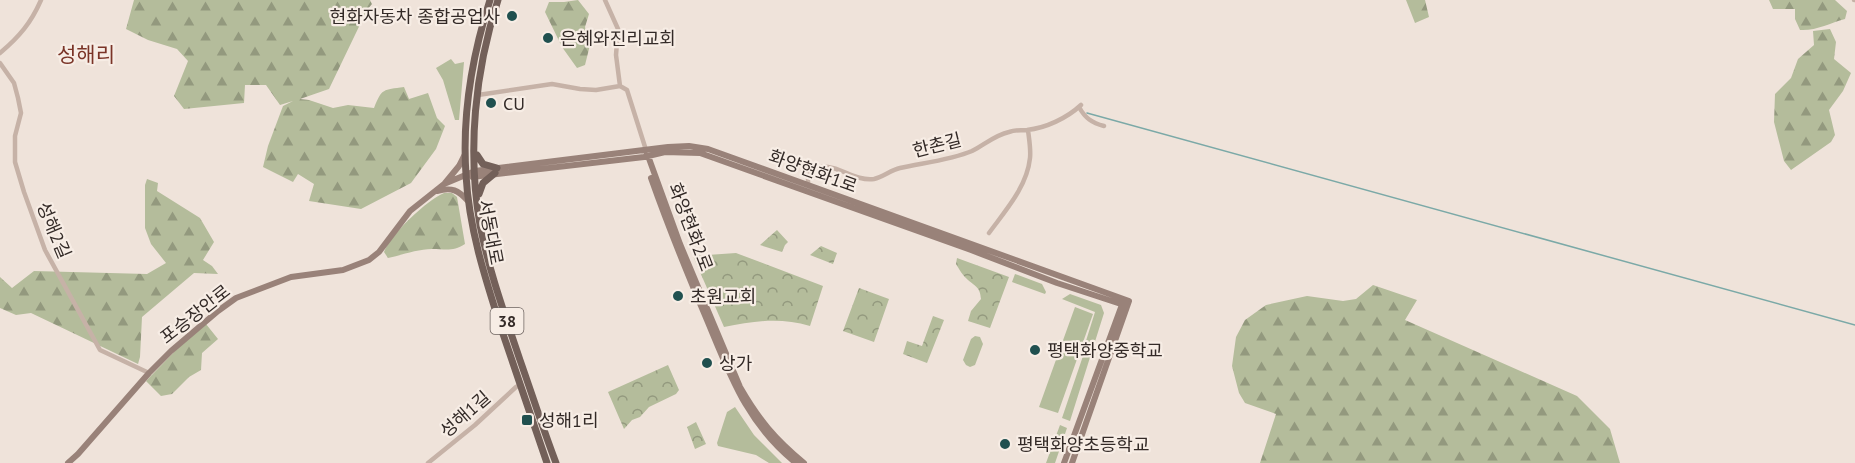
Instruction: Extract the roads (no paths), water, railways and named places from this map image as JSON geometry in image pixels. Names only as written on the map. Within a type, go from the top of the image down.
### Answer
[{"type":"main road","name":"서동대로","points":[[490,0],[475,53],[462,126],[466,151],[468,201],[482,269],[547,463]]},
{"type":"main road","name":"서동대로","points":[[498,0],[487,37],[475,116],[477,199],[494,286],[556,463]]},
{"type":"main road","points":[[475,150],[480,162],[496,171],[483,183],[477,199]]},
{"type":"street","points":[[0,54],[33,18],[41,0]]},
{"type":"street","points":[[605,0],[618,29],[616,56],[620,86]]},
{"type":"street","name":"성해2길","points":[[0,63],[14,83],[18,98],[21,113],[15,136],[15,162],[45,250],[100,350],[149,373]]},
{"type":"street","points":[[478,96],[552,84],[596,90],[620,86],[627,90],[645,153]]},
{"type":"street","name":"한촌길","points":[[808,185],[808,172],[814,168],[826,165],[848,174],[876,178],[899,168],[971,151],[1008,132],[1048,125],[1080,106],[1087,119],[1104,126]]},
{"type":"street","points":[[989,233],[1017,193],[1027,173],[1030,158],[1028,130]]},
{"type":"street","name":"화양현화1로","points":[[466,177],[475,173],[688,146],[708,149],[1126,303]]},
{"type":"street","points":[[436,190],[459,166],[466,151]]},
{"type":"street","name":"화양현화1로","points":[[645,153],[678,152],[710,156],[1126,303]]},
{"type":"street","name":"화양현화2로","points":[[645,153],[675,246],[734,385],[756,421],[796,463]]},
{"type":"street","name":"화양현화2로","points":[[645,153],[740,387],[773,436],[804,463]]},
{"type":"street","points":[[444,184],[466,177]]},
{"type":"street","points":[[436,190],[466,177]]},
{"type":"street","points":[[436,190],[455,189],[468,201]]},
{"type":"street","name":"포승장안로","points":[[68,463],[149,373],[188,336],[236,298],[291,277],[343,270],[369,260],[379,252],[410,211],[436,190]]},
{"type":"street","points":[[1064,463],[1126,303]]},
{"type":"street","points":[[1072,463],[1126,303]]},
{"type":"street","name":"성해1길","points":[[428,463],[476,425],[520,385]]},
{"type":"waterway","points":[[1087,113],[1855,325]]},
{"type":"place","name":"현화자동차 종합공업사","points":[[512,16]]},
{"type":"place","name":"은혜와진리교회","points":[[548,38]]},
{"type":"place","name":"CU","points":[[491,103]]},
{"type":"place","name":"초원교회","points":[[678,296]]},
{"type":"place","name":"평택화양중학교","points":[[1035,350]]},
{"type":"place","name":"상가","points":[[707,363]]},
{"type":"place","name":"성해1리","points":[[527,420]]},
{"type":"place","name":"평택화양초등학교","points":[[1005,444]]},
{"type":"district","name":"성해리","points":[[86,54]]}]
